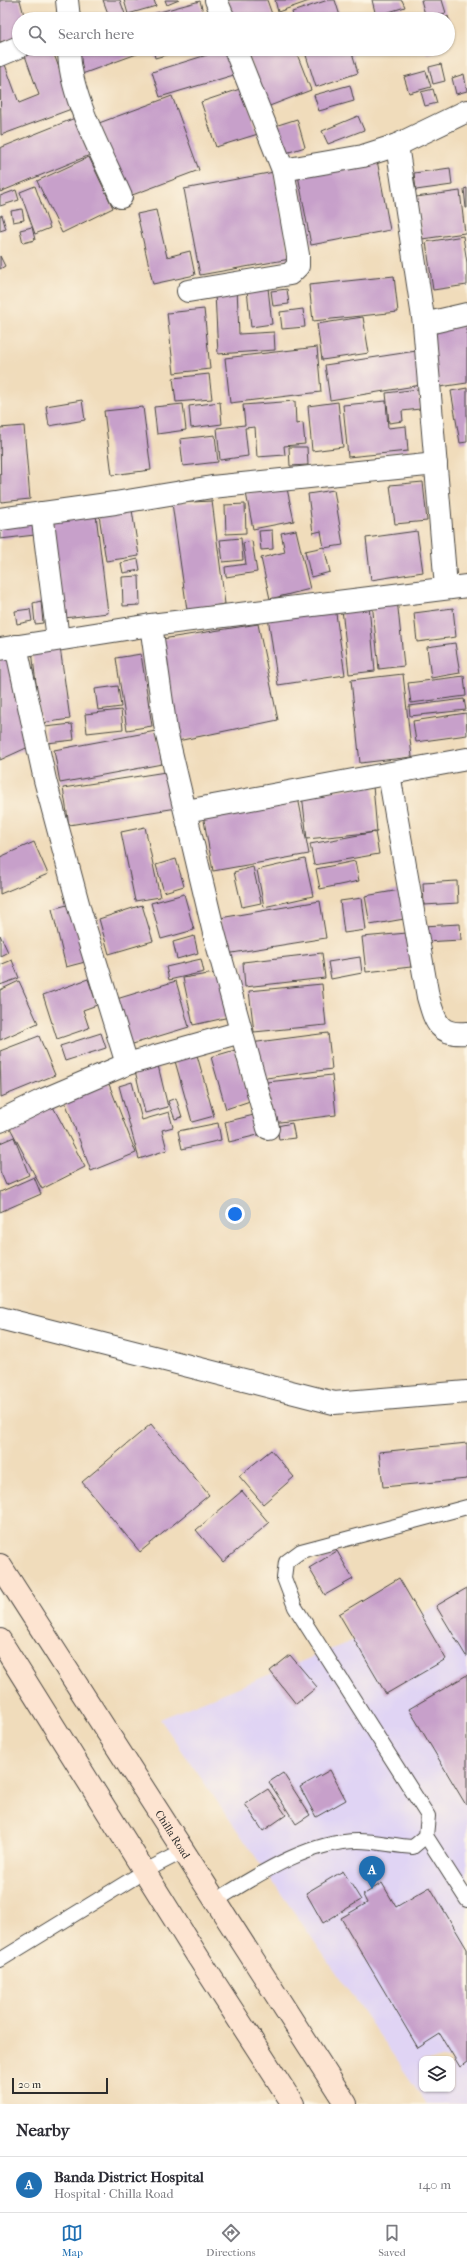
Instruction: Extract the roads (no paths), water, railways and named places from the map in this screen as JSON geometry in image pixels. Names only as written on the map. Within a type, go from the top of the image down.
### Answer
[{"type":"main road","name":"Chilla Road","points":[[0,1565],[346,2104]]},
{"type":"main road","points":[[0,1640],[293,2104]]},
{"type":"street","points":[[67,0],[68,12]]},
{"type":"street","points":[[216,0],[221,12]]},
{"type":"street","points":[[0,56],[12,50]]},
{"type":"street","points":[[69,56],[69,64],[76,93],[121,197]]},
{"type":"street","points":[[188,291],[290,274],[298,266],[298,256],[283,170],[238,56]]},
{"type":"street","points":[[283,170],[363,156],[397,145],[467,111]]},
{"type":"street","points":[[126,1064],[80,911],[8,647],[151,625],[457,586],[436,464],[424,324],[397,145]]},
{"type":"street","points":[[424,324],[467,314]]},
{"type":"street","points":[[0,519],[212,487],[436,464]]},
{"type":"street","points":[[42,513],[58,639]]},
{"type":"street","points":[[151,625],[166,731],[214,933],[268,1128]]},
{"type":"street","points":[[186,811],[467,759]]},
{"type":"street","points":[[389,774],[428,997],[434,1019],[443,1030],[456,1034],[467,1033]]},
{"type":"street","points":[[0,1121],[45,1098],[126,1064],[241,1032]]},
{"type":"street","points":[[0,1318],[334,1403],[467,1392]]},
{"type":"lane","points":[[467,1507],[301,1551],[286,1562],[284,1578],[295,1607],[428,1816],[426,1836],[467,1900]]},
{"type":"lane","points":[[215,1901],[274,1865],[320,1847],[358,1841],[413,1847],[426,1836]]},
{"type":"lane","points":[[0,1960],[145,1871],[184,1850]]},
{"type":"place","name":"Banda District Hospital","points":[[372,1889]]}]
